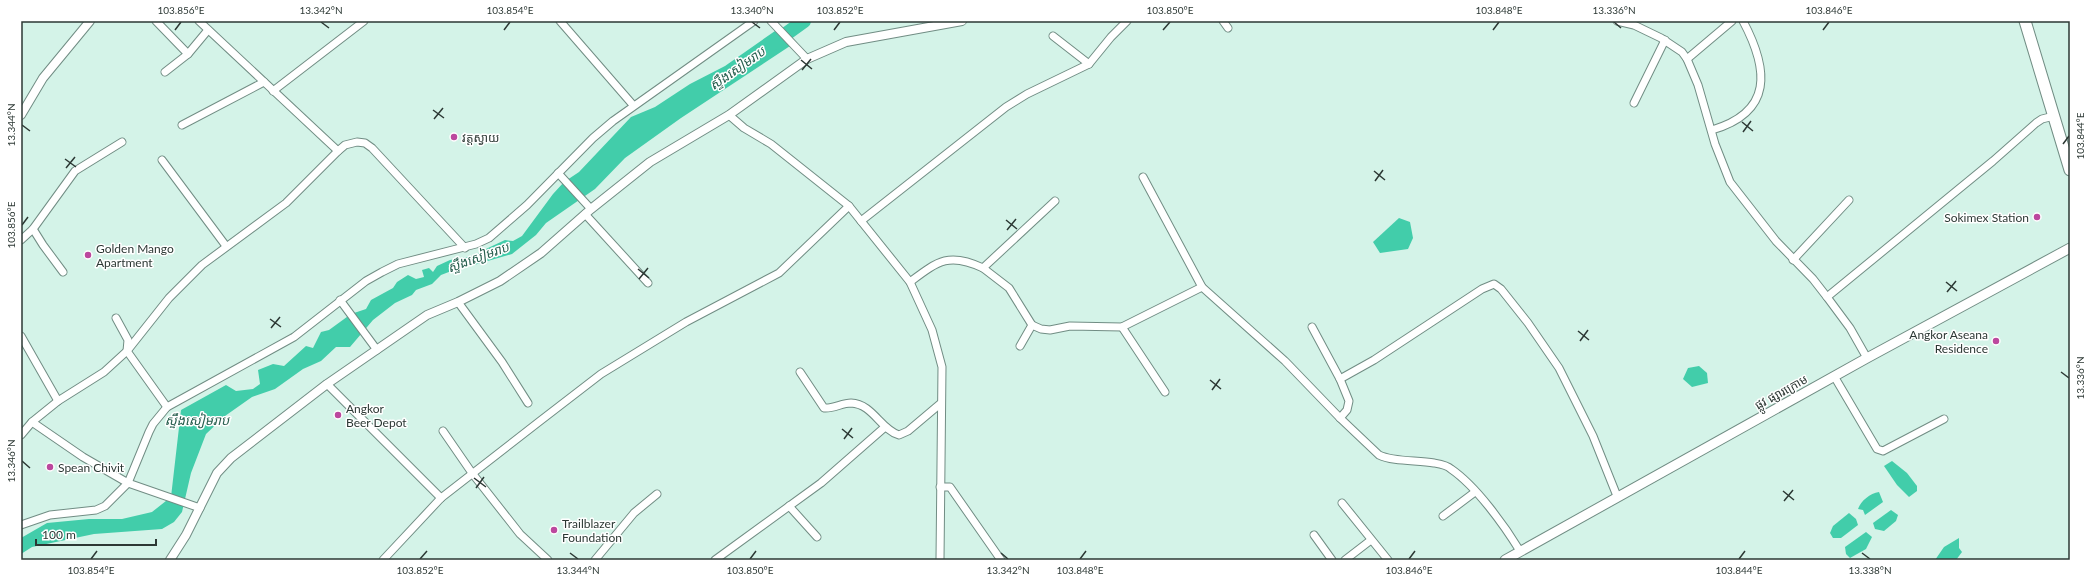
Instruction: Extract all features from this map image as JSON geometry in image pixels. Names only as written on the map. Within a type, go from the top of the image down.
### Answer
[{"type":"highway","points":[[2025,21],[2070,170]]},
{"type":"main road","name":"ផ្លូវ ផ្សារក្រោម","points":[[1505,560],[1834,376],[2070,248]]},
{"type":"street","points":[[21,115],[43,78],[90,21]]},
{"type":"street","points":[[156,21],[188,54]]},
{"type":"street","points":[[273,91],[364,21]]},
{"type":"street","points":[[560,21],[633,105]]},
{"type":"street","points":[[21,526],[50,515],[96,510],[112,500],[128,483],[148,432],[167,407],[294,337],[366,281],[398,264],[465,248],[489,238],[507,224],[560,175],[592,138],[633,105],[754,21]]},
{"type":"street","points":[[771,21],[807,59]]},
{"type":"street","points":[[170,560],[200,508],[217,474],[231,458],[327,384],[427,315],[458,302],[500,281],[541,253],[588,212],[650,162],[729,115],[807,59],[846,42],[962,21]]},
{"type":"street","points":[[861,221],[1006,107],[1027,94],[1089,64],[1111,37],[1127,21]]},
{"type":"street","points":[[1223,21],[1228,28]]},
{"type":"street","points":[[1617,21],[1634,25],[1665,40],[1682,52],[1687,59],[1698,85],[1715,144],[1730,182],[1793,260],[1813,279],[1850,328],[1867,358]]},
{"type":"street","points":[[1687,59],[1732,21]]},
{"type":"street","points":[[1712,130],[1724,126],[1750,110],[1758,98],[1761,79],[1759,56],[1756,44],[1743,21]]},
{"type":"street","points":[[201,22],[338,151]]},
{"type":"street","points":[[165,72],[188,54],[208,30]]},
{"type":"street","points":[[1053,36],[1089,64]]},
{"type":"street","points":[[1634,103],[1665,40]]},
{"type":"street","points":[[182,125],[264,82]]},
{"type":"street","points":[[729,115],[744,128],[771,144],[849,206],[910,282],[932,330],[942,367],[940,404],[940,560]]},
{"type":"street","points":[[1827,297],[1993,161],[2036,123],[2042,119],[2054,116]]},
{"type":"street","points":[[21,240],[34,229],[75,171],[122,142]]},
{"type":"street","points":[[21,436],[32,422],[58,401],[104,372],[127,352],[169,298],[202,265],[286,203],[338,151],[352,142],[361,142],[368,145],[465,248]]},
{"type":"street","points":[[162,160],[226,246]]},
{"type":"street","points":[[560,175],[583,202],[588,212],[648,283]]},
{"type":"street","points":[[1143,177],[1202,287],[1285,361],[1340,418],[1379,455],[1387,458],[1422,461],[1448,467],[1462,478],[1497,518],[1520,551]]},
{"type":"street","points":[[1793,260],[1849,200]]},
{"type":"street","points":[[983,268],[1055,201]]},
{"type":"street","points":[[383,560],[441,498],[601,374],[686,322],[779,273],[849,206]]},
{"type":"street","points":[[34,229],[62,272]]},
{"type":"street","points":[[910,282],[930,267],[951,258],[967,260],[983,268],[1009,288],[1032,325],[1041,329],[1050,330],[1070,326],[1122,327],[1202,287]]},
{"type":"street","points":[[1340,379],[1374,360],[1482,289],[1494,284],[1501,289],[1516,307],[1559,368],[1593,436],[1617,496]]},
{"type":"street","points":[[340,300],[377,350]]},
{"type":"street","points":[[458,302],[497,356],[528,403]]},
{"type":"street","points":[[116,318],[128,340],[127,352],[167,407]]},
{"type":"street","points":[[1020,346],[1032,325]]},
{"type":"street","points":[[1122,327],[1165,392]]},
{"type":"street","points":[[1312,327],[1340,379],[1349,402],[1347,410],[1340,418]]},
{"type":"street","points":[[21,336],[58,401]]},
{"type":"street","points":[[800,372],[824,408],[839,404],[853,403],[866,408],[885,427],[893,433],[900,435],[908,431],[940,404]]},
{"type":"street","points":[[1834,376],[1877,449],[1883,451],[1944,419]]},
{"type":"street","points":[[327,384],[441,498]]},
{"type":"street","points":[[32,422],[83,457],[128,483],[190,503],[200,508]]},
{"type":"street","points":[[715,560],[821,483],[885,427]]},
{"type":"street","points":[[443,430],[472,473],[520,534],[548,560]]},
{"type":"street","points":[[940,487],[950,487],[1001,560]]},
{"type":"street","points":[[1443,516],[1475,492]]},
{"type":"street","points":[[595,560],[634,513],[657,494]]},
{"type":"street","points":[[1342,503],[1388,560]]},
{"type":"street","points":[[789,506],[817,537]]},
{"type":"street","points":[[1314,535],[1332,560]]},
{"type":"street","points":[[1345,560],[1371,540]]},
{"type":"water","name":"ស្ទឹងសៀមរាប","points":[[775,31],[790,46],[681,118],[625,158],[595,189],[546,223],[536,235],[512,254],[474,265],[467,265],[441,275],[432,284],[416,290],[412,295],[395,303],[373,320],[350,347],[336,347],[321,361],[303,369],[275,389],[252,397],[225,416],[206,434],[191,473],[182,512],[174,522],[162,529],[94,534],[32,547],[21,554],[21,538],[47,523],[89,519],[122,519],[152,512],[171,497],[181,410],[226,385],[236,391],[253,389],[260,384],[258,370],[273,364],[284,366],[306,346],[313,348],[321,332],[329,330],[351,314],[366,309],[371,300],[393,288],[397,282],[408,275],[416,279],[424,277],[422,270],[429,268],[433,272],[437,266],[450,260],[473,256],[505,240],[513,241],[522,236],[553,194],[564,182],[579,172],[631,117],[655,107],[690,84],[725,66]]},
{"type":"water","points":[[1399,218],[1410,222],[1413,238],[1408,249],[1380,253],[1373,242]]},
{"type":"water","points":[[1699,366],[1707,373],[1708,383],[1692,387],[1683,379],[1688,368]]},
{"type":"water","points":[[1892,461],[1907,473],[1917,486],[1917,491],[1909,497],[1897,485],[1884,466]]},
{"type":"water","points":[[1879,492],[1883,502],[1865,515],[1863,510],[1858,509],[1866,498]]},
{"type":"water","points":[[1891,510],[1898,515],[1896,521],[1884,531],[1875,529],[1873,523]]},
{"type":"water","points":[[1849,513],[1856,519],[1858,525],[1841,538],[1833,538],[1830,533],[1833,526]]},
{"type":"water","points":[[1866,532],[1872,537],[1866,549],[1850,558],[1846,554],[1845,547]]},
{"type":"water","points":[[1959,538],[1959,548],[1962,552],[1956,560],[1935,560],[1944,547]]},
{"type":"waterway","name":"ស្ទឹងសៀមរាប","points":[[772,44],[804,21]]},
{"type":"place","name":"វត្តស្វាយ","points":[[454,137]]},
{"type":"place","name":"Sokimex Station","points":[[2037,217]]},
{"type":"place","name":"Golden Mango Apartment","points":[[88,255]]},
{"type":"place","name":"Angkor Aseana Residence","points":[[1996,341]]},
{"type":"place","name":"Angkor Beer Depot","points":[[338,415]]},
{"type":"place","name":"Spean Chivit","points":[[50,467]]},
{"type":"place","name":"Trailblazer Foundation","points":[[554,530]]}]
